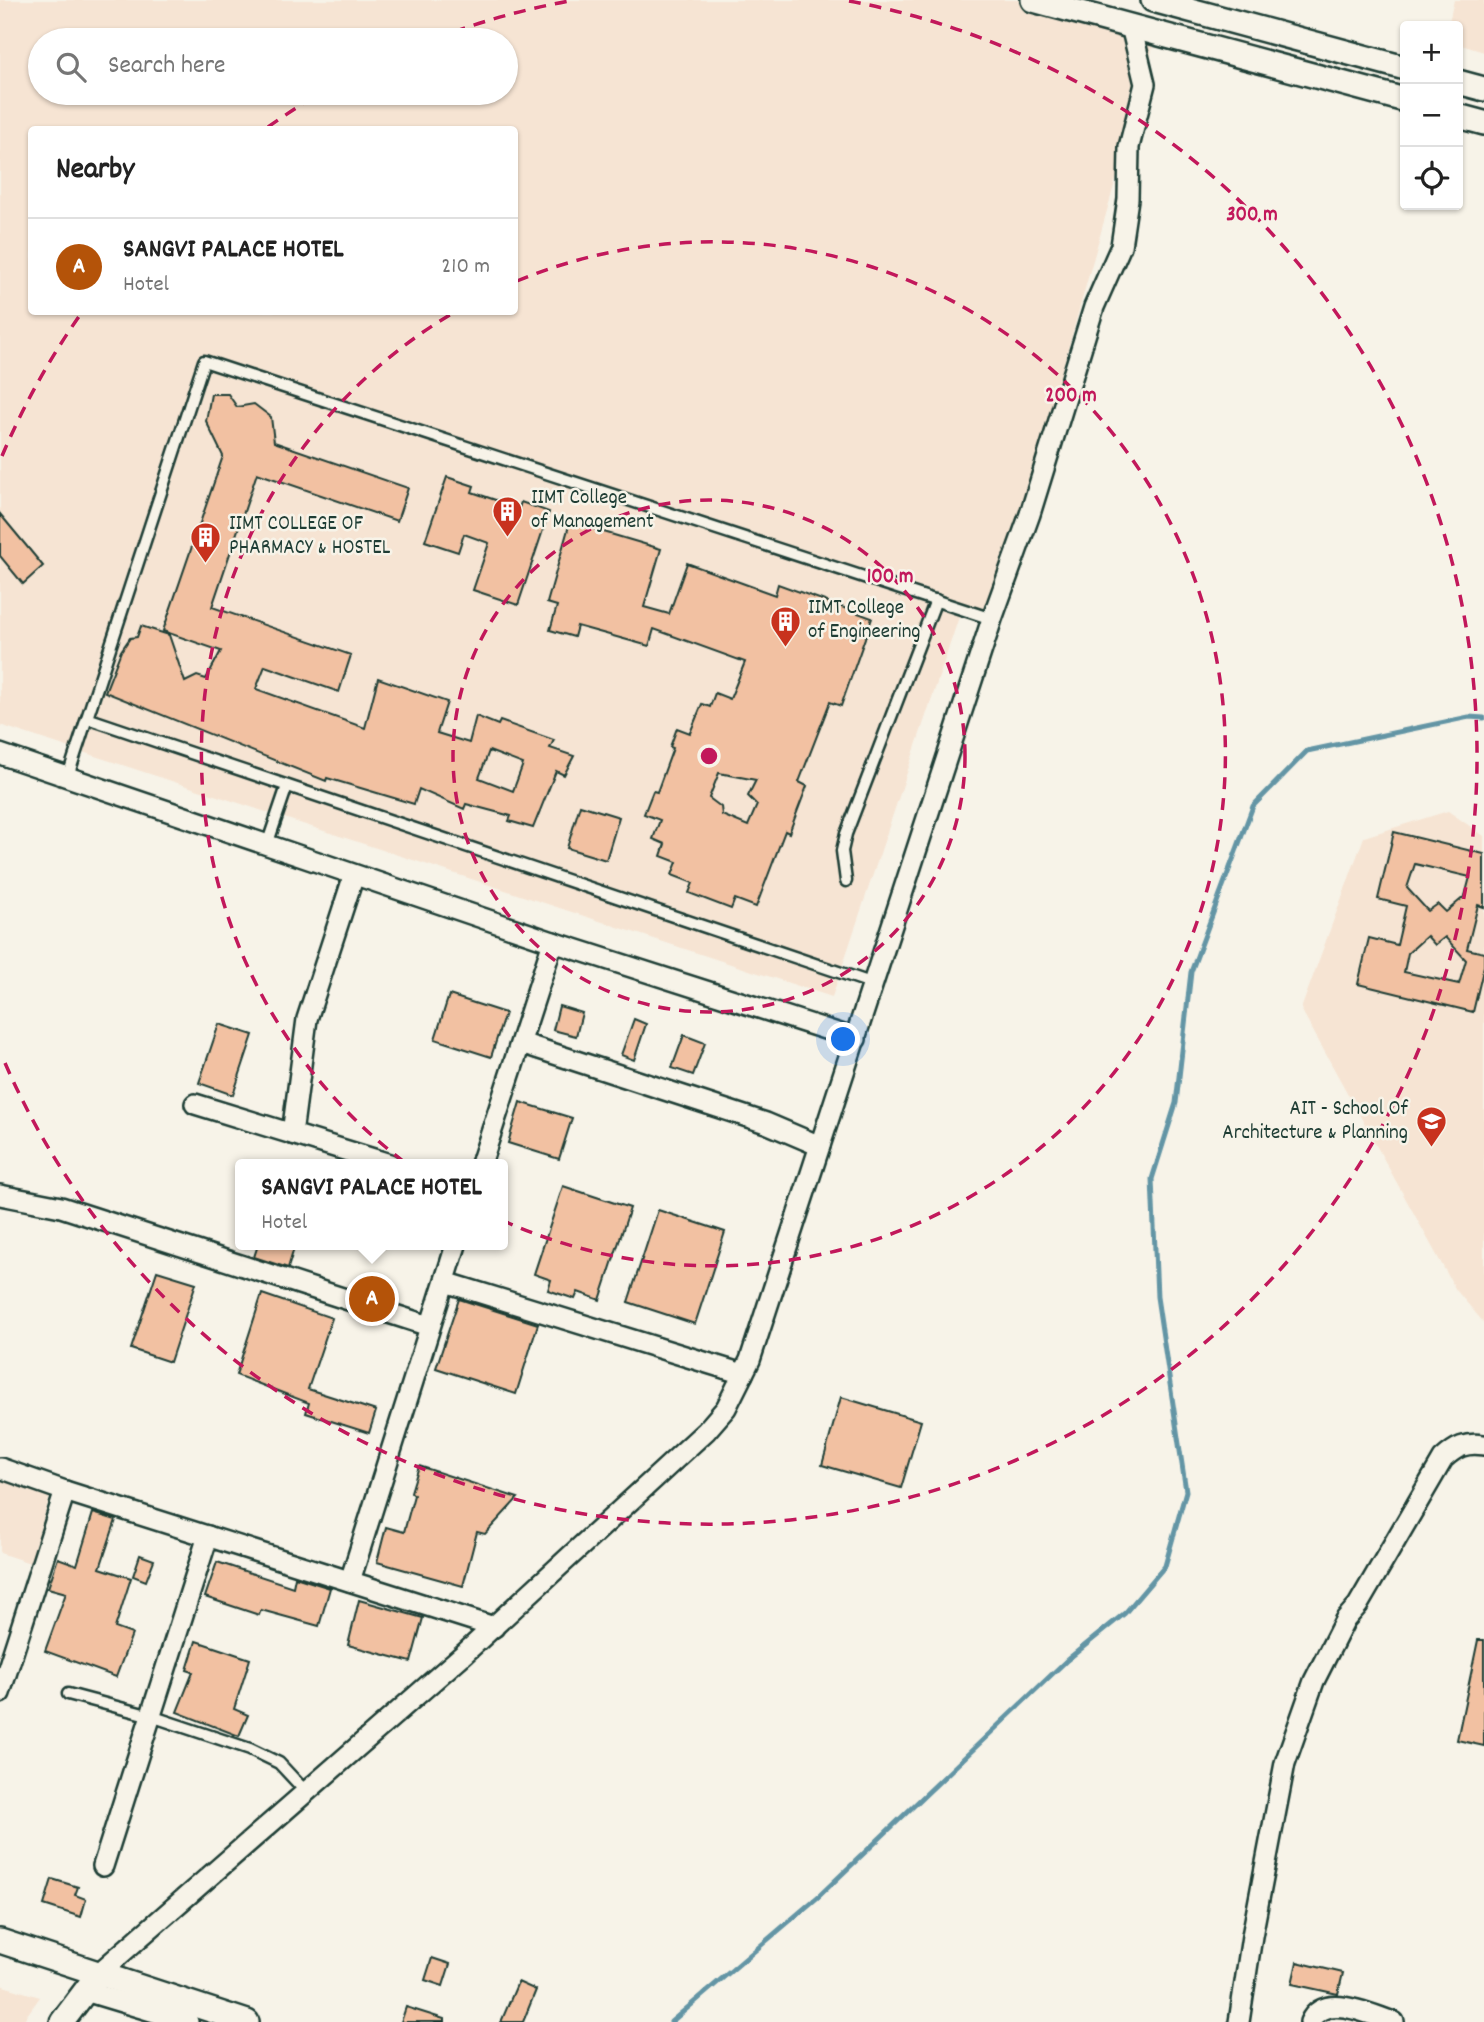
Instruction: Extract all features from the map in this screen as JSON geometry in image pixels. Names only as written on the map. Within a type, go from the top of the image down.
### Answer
[{"type":"street","points":[[1033,0],[1400,99]]},
{"type":"street","points":[[1153,0],[1400,67]]},
{"type":"street","points":[[62,2022],[92,1982],[494,1627],[706,1431],[726,1408],[750,1360],[992,618],[1030,514],[1094,307],[1121,246],[1128,200],[1129,147],[1144,84],[1130,26]]},
{"type":"street","points":[[1463,83],[1484,89]]},
{"type":"street","points":[[1463,117],[1484,123]]},
{"type":"street","points":[[0,754],[553,942],[856,1039]]},
{"type":"street","points":[[292,1134],[307,1019],[354,875]]},
{"type":"street","points":[[483,1159],[553,942]]},
{"type":"street","points":[[521,1043],[766,1123],[821,1146]]},
{"type":"street","points":[[195,1104],[374,1159]]},
{"type":"street","points":[[0,1195],[61,1207],[429,1326]]},
{"type":"street","points":[[350,1581],[455,1250]]},
{"type":"street","points":[[445,1282],[743,1374]]},
{"type":"street","points":[[1240,2022],[1252,1937],[1285,1763],[1314,1681],[1345,1620],[1358,1605],[1443,1459],[1454,1449],[1466,1444],[1484,1445]]},
{"type":"street","points":[[0,1468],[494,1627]]},
{"type":"street","points":[[0,1693],[65,1491]]},
{"type":"street","points":[[103,1866],[208,1536]]},
{"type":"street","points":[[5,1946],[188,2022]]},
{"type":"street","points":[[92,1982],[247,2022]]},
{"type":"street","points":[[1310,2022],[1314,2014],[1324,2007],[1340,2006],[1395,2022]]},
{"type":"lane","points":[[68,776],[204,361],[992,618]]},
{"type":"lane","points":[[846,881],[842,851],[846,834],[936,600]]},
{"type":"lane","points":[[87,719],[874,985]]},
{"type":"lane","points":[[267,845],[287,786]]},
{"type":"lane","points":[[68,1694],[150,1716],[250,1749],[279,1763],[306,1792]]},
{"type":"shaded area","points":[[0,0],[1037,0],[1157,33],[992,619],[962,608],[832,997],[0,725]]},
{"type":"shaded area","points":[[1454,0],[1484,0],[1484,52],[1463,46],[1463,21],[1449,21]]},
{"type":"shaded area","name":"AIT - School Of Architecture & Planning","points":[[1448,811],[1484,836],[1484,1323],[1456,1290],[1301,1009],[1364,837]]},
{"type":"shaded area","points":[[0,1480],[50,1496],[30,1563],[0,1553]]},
{"type":"shaded area","points":[[0,1985],[40,1997],[22,2022],[0,2022]]},
{"type":"building","points":[[211,394],[228,394],[237,407],[254,404],[271,417],[274,442],[408,488],[397,521],[257,473],[212,607],[351,655],[339,692],[265,666],[256,689],[365,728],[378,678],[447,702],[437,733],[469,743],[476,716],[498,725],[500,721],[554,740],[550,748],[574,756],[564,775],[556,771],[533,828],[509,821],[511,816],[466,804],[464,809],[419,789],[414,804],[327,778],[326,781],[105,692],[121,651],[130,638],[137,637],[141,626],[169,635],[185,682],[197,676],[206,679],[221,651],[163,631],[223,456],[206,421]],"holes":[[[489,751],[523,764],[513,791],[479,778]]]},
{"type":"building","name":"IIMT College of Management","points":[[447,477],[474,486],[472,492],[519,508],[521,502],[549,512],[518,605],[473,590],[489,543],[464,534],[458,552],[425,541]]},
{"type":"building","points":[[0,514],[43,566],[23,584],[0,556]]},
{"type":"building","points":[[570,522],[661,549],[644,607],[669,614],[687,563],[775,595],[778,584],[872,618],[841,706],[830,702],[799,782],[807,786],[789,833],[785,831],[756,907],[735,899],[731,909],[689,893],[693,883],[672,875],[677,862],[661,856],[665,844],[653,839],[660,820],[644,814],[653,791],[657,792],[673,748],[670,747],[677,728],[690,733],[702,704],[710,707],[715,693],[730,699],[745,662],[654,629],[649,646],[577,626],[574,637],[550,630],[557,606],[547,603]],"holes":[[[719,773],[756,780],[748,796],[757,805],[748,826],[722,815],[721,807],[709,798]]]},
{"type":"building","points":[[580,805],[619,817],[606,860],[567,848]]},
{"type":"building","points":[[1394,832],[1484,854],[1484,907],[1478,905],[1467,949],[1484,953],[1484,966],[1473,1012],[1358,984],[1369,938],[1397,945],[1406,906],[1378,899]],"holes":[[[1415,864],[1470,877],[1465,896],[1446,912],[1438,904],[1428,911],[1407,888]],[[1427,936],[1435,945],[1445,937],[1466,960],[1459,984],[1404,972],[1408,953]]]},
{"type":"building","points":[[449,995],[505,1013],[491,1057],[435,1039]]},
{"type":"building","points":[[559,1006],[582,1013],[576,1036],[553,1030]]},
{"type":"building","points":[[634,1019],[646,1024],[634,1060],[621,1055]]},
{"type":"building","points":[[219,1024],[253,1035],[233,1095],[199,1083]]},
{"type":"building","points":[[684,1035],[705,1043],[693,1075],[672,1068]]},
{"type":"building","points":[[520,1102],[572,1118],[559,1159],[508,1143]]},
{"type":"building","points":[[563,1186],[630,1208],[600,1300],[578,1292],[575,1299],[548,1290],[551,1280],[534,1274]]},
{"type":"building","points":[[658,1210],[725,1232],[695,1324],[628,1302]]},
{"type":"building","points":[[256,1250],[293,1250],[288,1268],[254,1257]]},
{"type":"building","points":[[157,1271],[196,1283],[170,1362],[131,1349]]},
{"type":"building","points":[[262,1294],[332,1318],[308,1389],[376,1411],[369,1433],[306,1413],[309,1403],[236,1375]]},
{"type":"building","points":[[459,1299],[538,1324],[516,1394],[436,1368]]},
{"type":"building","points":[[841,1397],[921,1421],[901,1488],[822,1465]]},
{"type":"building","points":[[419,1466],[518,1498],[485,1534],[477,1532],[463,1586],[377,1562],[386,1527],[404,1532]]},
{"type":"building","points":[[93,1513],[116,1520],[100,1568],[131,1578],[115,1628],[132,1634],[116,1677],[45,1651],[66,1593],[48,1588],[58,1558],[77,1565]]},
{"type":"building","points":[[140,1555],[154,1560],[146,1581],[133,1576]]},
{"type":"building","points":[[217,1562],[293,1587],[295,1577],[330,1588],[319,1626],[261,1610],[259,1615],[205,1597]]},
{"type":"building","points":[[359,1600],[423,1618],[411,1662],[348,1645]]},
{"type":"building","points":[[1478,1640],[1484,1640],[1484,1746],[1457,1740]]},
{"type":"building","points":[[196,1641],[250,1659],[234,1709],[248,1715],[239,1736],[177,1712],[193,1672],[187,1670]]},
{"type":"building","points":[[52,1879],[78,1887],[75,1895],[86,1899],[81,1917],[44,1905]]},
{"type":"building","points":[[432,1958],[450,1964],[443,1986],[425,1980]]},
{"type":"building","points":[[1297,1962],[1343,1973],[1338,1994],[1292,1984]]},
{"type":"building","points":[[518,1982],[536,1990],[523,2022],[501,2022]]},
{"type":"building","points":[[406,2007],[444,2019],[444,2022],[401,2022]]},
{"type":"waterway","points":[[671,2022],[819,1896],[1067,1660],[1125,1613],[1165,1566],[1186,1491],[1157,1297],[1152,1179],[1176,1103],[1191,972],[1253,806],[1307,751],[1469,717],[1484,718]]},
{"type":"place","name":"IIMT College of Management","points":[[508,538]]},
{"type":"place","name":"IIMT COLLEGE OF PHARMACY & HOSTEL","points":[[206,564]]},
{"type":"place","name":"IIMT College of Engineering","points":[[785,648]]},
{"type":"place","name":"AIT - School Of Architecture & Planning","points":[[1431,1149]]},
{"type":"place","name":"SANGVI PALACE HOTEL","points":[[372,1299]]}]
